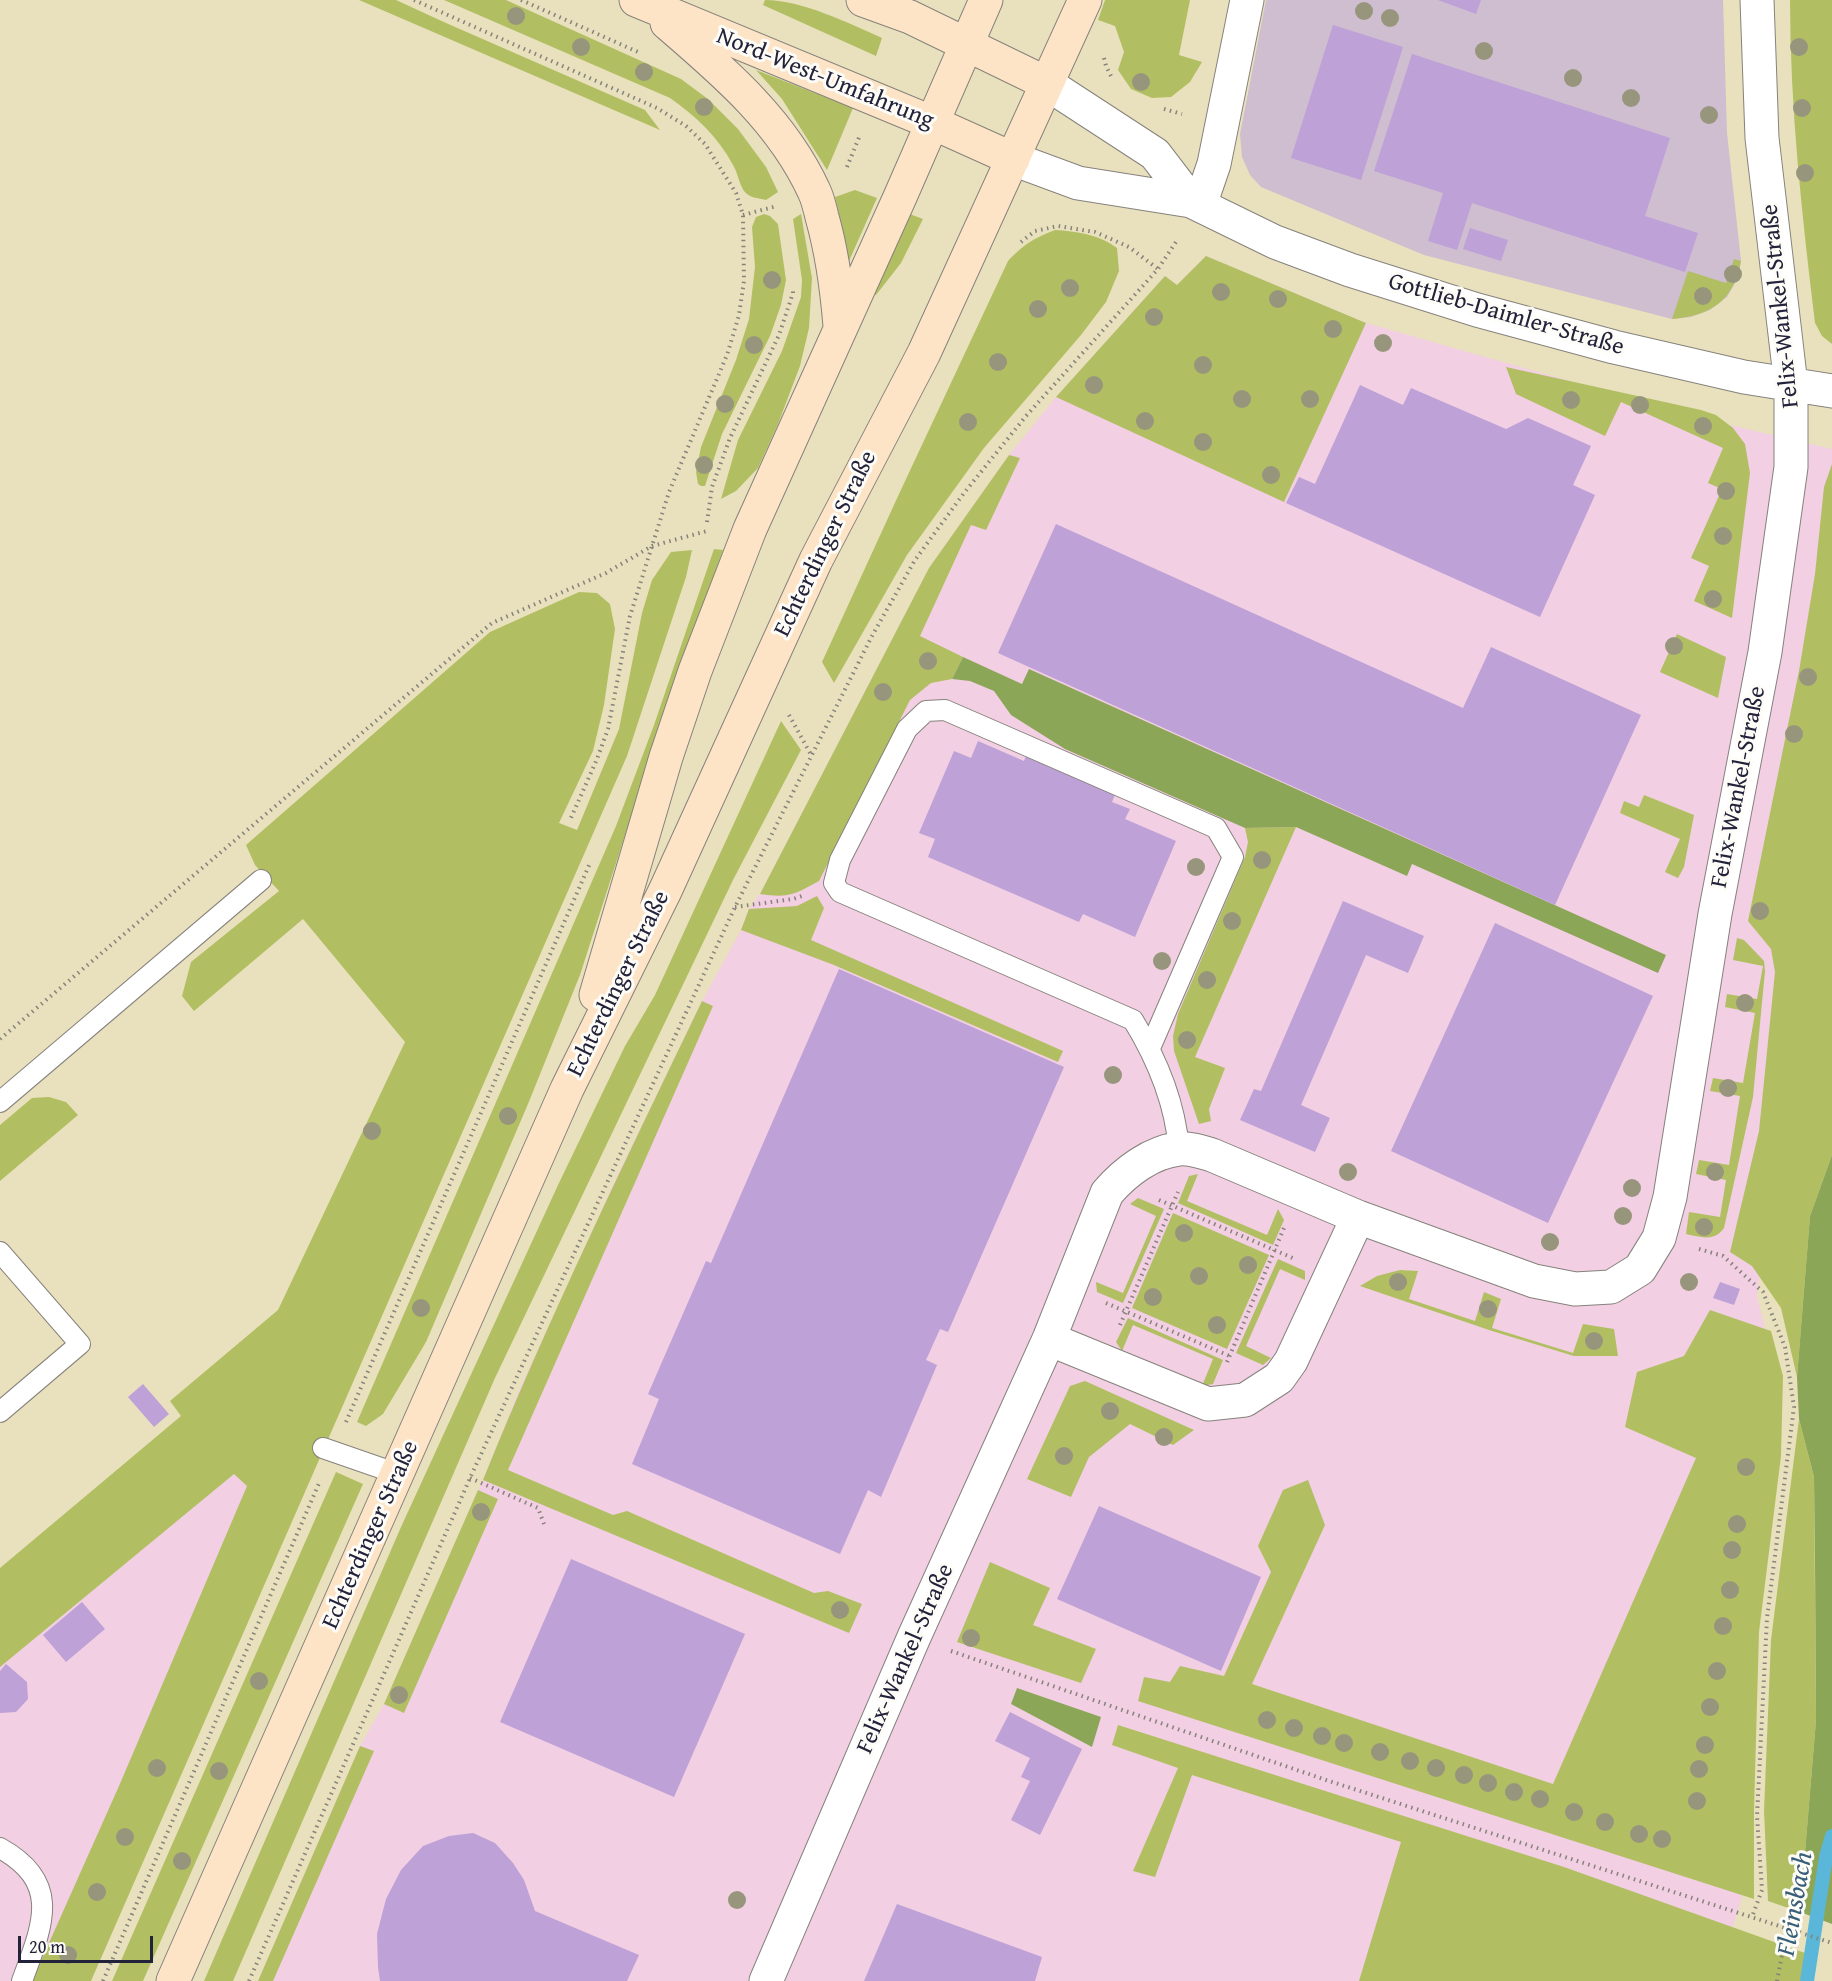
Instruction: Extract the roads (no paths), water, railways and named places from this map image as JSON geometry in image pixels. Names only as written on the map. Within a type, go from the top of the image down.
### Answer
[{"type":"main road","points":[[863,0],[910,17],[1046,83]]},
{"type":"main road","name":"Echterdinger Straße","points":[[567,1089],[687,692],[750,529],[986,0]]},
{"type":"main road","points":[[640,2],[750,97],[774,125],[802,169],[815,192],[829,240],[840,326]]},
{"type":"main road","name":"Nord-West-Umfahrung","points":[[640,2],[933,123],[1013,159]]},
{"type":"main road","name":"Echterdinger Straße","points":[[173,1981],[567,1089],[665,891],[816,560],[924,352],[1079,13]]},
{"type":"street","points":[[1196,203],[1214,164],[1247,0]]},
{"type":"street","name":"Felix-Wankel-Straße","points":[[766,1981],[914,1637],[1049,1339],[1107,1193],[1117,1182],[1148,1159],[1187,1150],[1212,1155],[1358,1217],[1534,1281],[1575,1289],[1611,1287],[1640,1269],[1659,1238],[1670,1197],[1715,914],[1765,652],[1791,467],[1791,385],[1762,138],[1757,0]]},
{"type":"street","name":"Gottlieb-Daimler-Straße","points":[[1046,83],[1155,154],[1196,203]]},
{"type":"street","name":"Gottlieb-Daimler-Straße","points":[[1013,159],[1078,183],[1196,203],[1275,242],[1412,291],[1614,347],[1744,377],[1832,391]]},
{"type":"street","points":[[1049,1339],[1208,1404],[1245,1400],[1279,1378],[1291,1361],[1358,1217]]},
{"type":"lane","points":[[1150,1048],[1233,857],[1216,828],[945,710],[926,711],[907,729],[840,860],[834,883],[840,892],[1133,1020],[1150,1048],[1187,1150]]},
{"type":"lane","points":[[0,1102],[261,880]]},
{"type":"lane","points":[[0,1252],[80,1344],[0,1412]]},
{"type":"lane","points":[[328,1449],[398,1474]]},
{"type":"lane","points":[[0,1848],[14,1856],[32,1873],[41,1890],[43,1916],[22,1981]]},
{"type":"waterway","name":"Fleinsbach","points":[[1807,1981],[1826,1857],[1832,1836]]}]
